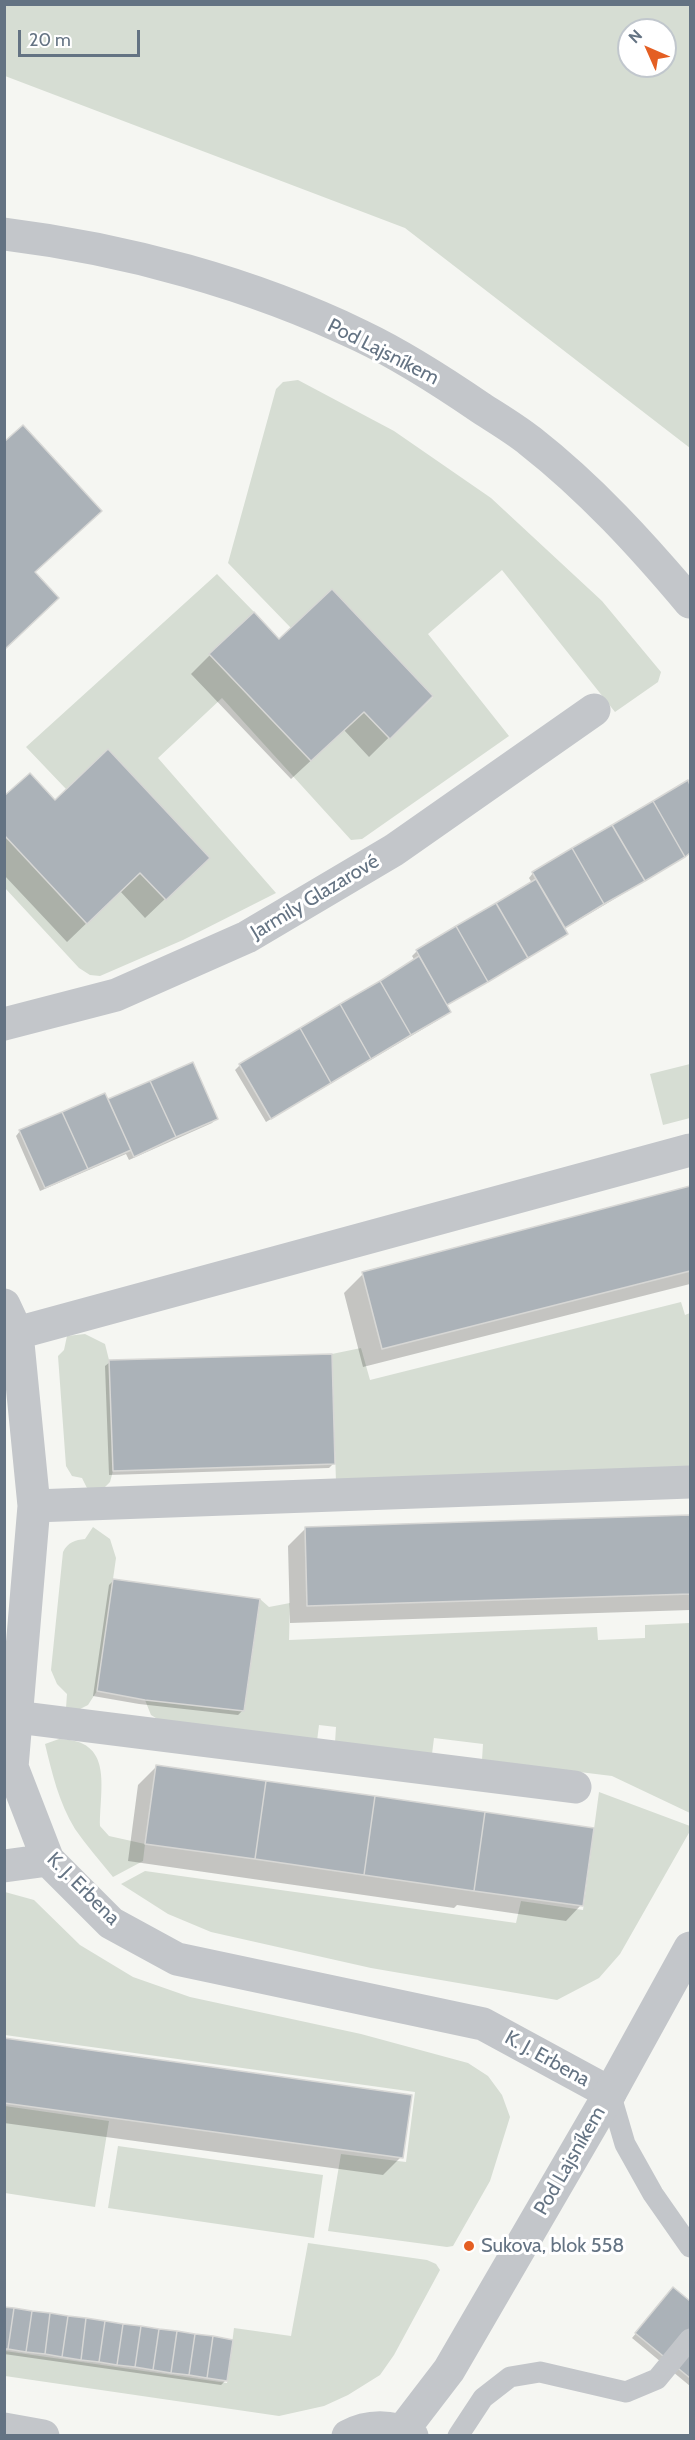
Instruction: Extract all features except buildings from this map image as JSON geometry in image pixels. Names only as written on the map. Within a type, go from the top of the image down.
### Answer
[{"type":"street","name":"Pod Lajsníkem","points":[[4,234],[89,246],[239,286],[361,336],[448,386],[530,441],[598,502],[657,562],[690,602]]},
{"type":"street","name":"Jarmily Glazarové","points":[[4,1024],[116,995],[247,938],[394,850],[594,710]]},
{"type":"street","points":[[11,1319],[690,1150]]},
{"type":"street","name":"K. J. Erbena","points":[[11,1319],[13,1386],[34,1506],[12,1767],[48,1860],[111,1923],[177,1959],[483,2024],[610,2093]]},
{"type":"street","points":[[34,1506],[690,1482]]},
{"type":"street","points":[[16,1717],[575,1786]]},
{"type":"street","points":[[4,1866],[48,1860]]},
{"type":"street","name":"Pod Lajsníkem","points":[[408,2433],[448,2370],[610,2093],[690,1948]]},
{"type":"street","points":[[348,2436],[356,2431],[379,2427],[408,2433]]},
{"type":"street","points":[[4,2430],[43,2436]]},
{"type":"lane","points":[[610,2093],[625,2144],[653,2194],[690,2247]]},
{"type":"lane","points":[[458,2436],[483,2398],[510,2377],[540,2372],[626,2392],[657,2379],[690,2339]]},
{"type":"shaded area","points":[[4,5],[690,5],[690,448],[405,228],[5,76]]},
{"type":"shaded area","points":[[298,380],[394,431],[491,498],[602,601],[661,672],[658,682],[615,712],[502,570],[428,634],[509,736],[362,839],[351,840],[222,698],[158,758],[276,893],[183,940],[100,976],[90,975],[79,968],[5,888],[5,835],[87,923],[140,873],[107,750],[66,789],[26,747],[217,574],[254,612],[210,654],[364,712],[390,739],[433,697],[332,590],[291,628],[228,563],[276,389],[283,382]]},
{"type":"shaded area","points":[[690,1064],[690,1118],[663,1125],[650,1074]]},
{"type":"shaded area","points":[[681,1302],[685,1315],[690,1313],[690,1468],[336,1482],[332,1354],[361,1348],[370,1380]]},
{"type":"shaded area","points":[[85,1334],[105,1344],[109,1360],[113,1471],[110,1482],[101,1491],[89,1492],[82,1478],[72,1476],[66,1466],[58,1356],[64,1350],[67,1336]]},
{"type":"shaded area","points":[[93,1527],[110,1539],[116,1558],[97,1691],[88,1705],[76,1711],[66,1708],[67,1694],[57,1684],[51,1670],[63,1552],[72,1542],[85,1539]]},
{"type":"shaded area","points":[[260,1599],[269,1607],[290,1603],[289,1640],[597,1627],[598,1640],[645,1638],[645,1625],[690,1623],[690,1813],[612,1776],[482,1760],[483,1744],[434,1738],[432,1754],[335,1743],[336,1727],[319,1725],[317,1741],[164,1723],[151,1715],[145,1700],[244,1711]]},
{"type":"shaded area","points":[[59,1739],[77,1741],[89,1747],[96,1756],[102,1781],[100,1826],[109,1836],[145,1844],[143,1861],[113,1877],[75,1829],[60,1798],[45,1744]]},
{"type":"shaded area","points":[[599,1792],[690,1826],[690,1831],[620,1954],[599,1978],[557,2000],[371,1968],[211,1932],[168,1914],[121,1884],[145,1871],[516,1923],[521,1901],[583,1910]]},
{"type":"shaded area","points":[[5,1892],[34,1900],[80,1945],[133,1977],[190,1997],[361,2034],[468,2063],[488,2076],[502,2095],[510,2117],[490,2181],[453,2246],[328,2231],[341,2154],[406,2162],[415,2092],[5,2035]]},
{"type":"shaded area","points":[[5,2106],[109,2121],[95,2207],[5,2193]]},
{"type":"shaded area","points":[[118,2146],[323,2175],[314,2238],[108,2208]]},
{"type":"shaded area","points":[[308,2243],[427,2260],[436,2264],[440,2270],[394,2355],[380,2375],[348,2395],[324,2406],[279,2416],[5,2376],[5,2351],[227,2383],[234,2328],[291,2336]]},
{"type":"place","name":"Sukova, blok 558","points":[[469,2246]]}]
